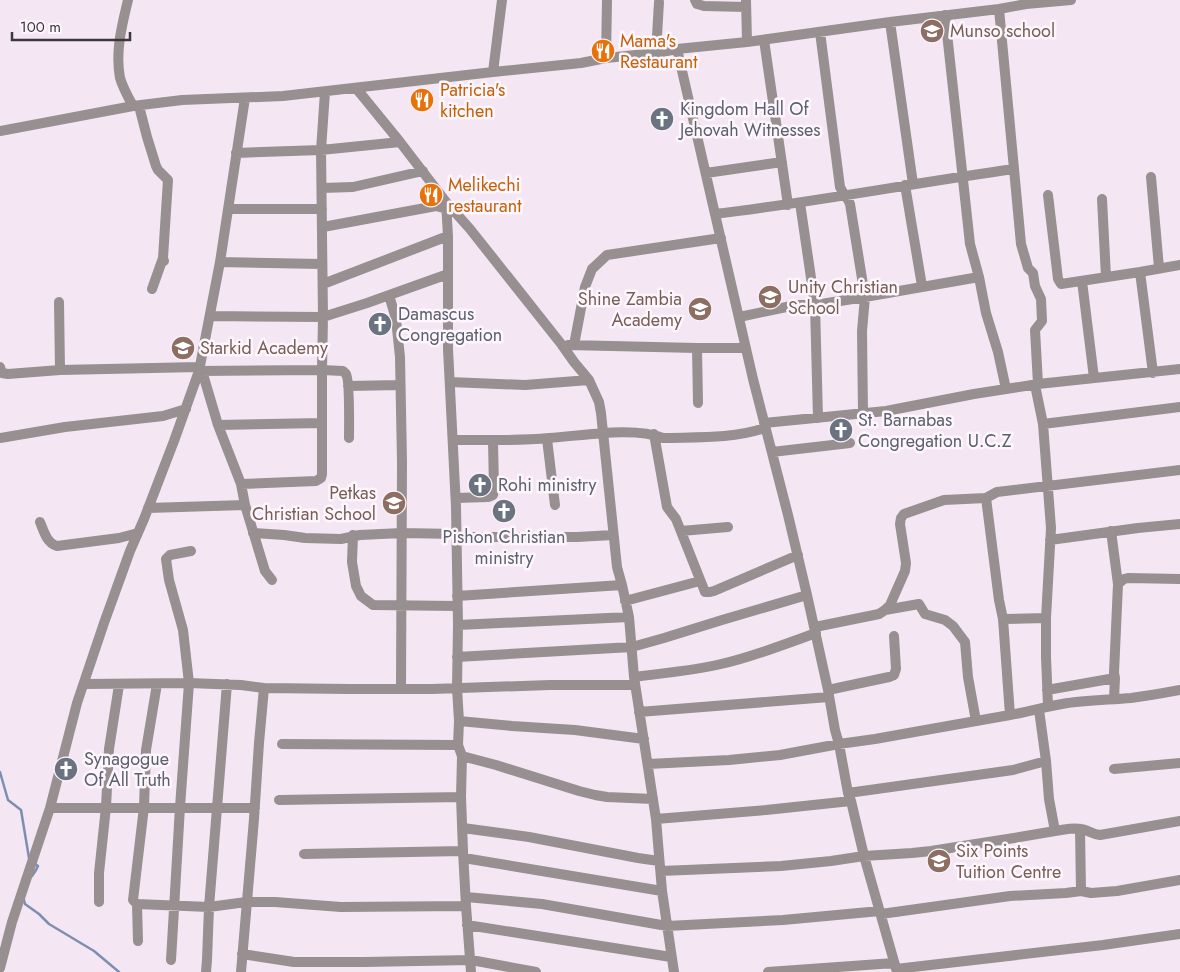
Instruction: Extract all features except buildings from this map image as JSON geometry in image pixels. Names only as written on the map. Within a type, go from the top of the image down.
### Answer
[{"type":"street","points":[[128,0],[120,30],[119,70],[123,85],[136,106],[156,166],[168,180],[164,259],[152,289]]},
{"type":"street","points":[[493,72],[502,0]]},
{"type":"street","points":[[606,58],[607,0]]},
{"type":"street","points":[[695,0],[697,4],[704,6],[746,4],[747,42]]},
{"type":"street","points":[[0,130],[136,106],[190,99],[275,97],[325,92],[581,63],[606,58],[656,53],[676,48],[764,40],[999,9],[1026,2],[1071,0]]},
{"type":"street","points":[[656,53],[659,2]]},
{"type":"street","points":[[999,9],[1021,244],[1028,268],[1032,273],[1041,299],[1042,321],[1035,330],[1037,384],[1044,424],[1050,513],[1046,618],[1047,690],[1044,708],[1049,799],[1055,831]]},
{"type":"street","points":[[945,15],[970,244],[1006,389]]},
{"type":"street","points":[[890,22],[922,286]]},
{"type":"street","points":[[820,32],[840,187],[850,204],[865,297],[862,331],[863,414]]},
{"type":"street","points":[[764,40],[788,205]]},
{"type":"street","points":[[676,48],[746,348],[798,555],[849,797],[896,968]]},
{"type":"street","points":[[356,88],[423,171],[446,205],[470,229],[562,345],[589,380],[599,402],[617,567],[629,617],[634,681],[656,818],[666,926],[674,972]]},
{"type":"street","points":[[241,484],[316,481],[321,478],[322,474],[324,317],[321,150],[325,92]]},
{"type":"street","points":[[0,968],[12,922],[50,808],[71,726],[104,623],[148,508],[180,414],[200,369],[220,262],[245,98]]},
{"type":"street","points":[[236,153],[321,150],[400,142]]},
{"type":"street","points":[[706,173],[782,162]]},
{"type":"street","points":[[715,214],[788,205],[909,184],[1014,169]]},
{"type":"street","points":[[322,188],[353,187],[423,171]]},
{"type":"street","points":[[1151,177],[1159,268]]},
{"type":"street","points":[[1048,195],[1059,282],[1063,284],[1180,265]]},
{"type":"street","points":[[1102,199],[1106,277]]},
{"type":"street","points":[[800,203],[816,305],[818,418]]},
{"type":"street","points":[[323,227],[446,205]]},
{"type":"street","points":[[446,205],[448,236],[448,350],[456,498],[458,745],[462,756],[461,797],[471,972]]},
{"type":"street","points":[[228,209],[322,209]]},
{"type":"street","points":[[322,284],[448,236]]},
{"type":"street","points":[[574,345],[585,287],[592,269],[607,255],[721,238]]},
{"type":"street","points":[[220,262],[322,264]]},
{"type":"street","points":[[1140,272],[1153,373]]},
{"type":"street","points":[[210,316],[324,317],[448,274]]},
{"type":"street","points":[[739,317],[796,305],[816,305],[979,277]]},
{"type":"street","points":[[1082,281],[1094,378]]},
{"type":"street","points":[[388,295],[398,331],[400,386],[402,462],[401,688]]},
{"type":"street","points":[[59,302],[60,370]]},
{"type":"street","points":[[562,345],[746,348]]},
{"type":"street","points":[[697,348],[698,403]]},
{"type":"street","points":[[0,367],[1,371],[5,374],[60,370],[343,371],[347,376],[348,386],[349,438]]},
{"type":"street","points":[[200,369],[218,425],[241,484],[245,505],[265,570],[272,580]]},
{"type":"street","points":[[453,440],[547,438],[632,432],[654,434],[663,438],[729,436],[748,434],[765,425],[886,411],[1037,384],[1180,369]]},
{"type":"street","points":[[450,382],[525,385],[589,380]]},
{"type":"street","points":[[348,386],[400,386]]},
{"type":"street","points":[[1044,424],[1180,407]]},
{"type":"street","points":[[0,438],[65,426],[180,414]]},
{"type":"street","points":[[218,425],[322,423]]},
{"type":"street","points":[[654,434],[667,507],[676,519],[705,592],[710,592],[798,555]]},
{"type":"street","points":[[547,438],[555,505]]},
{"type":"street","points":[[456,498],[488,497],[493,495],[493,440]]},
{"type":"street","points":[[772,452],[850,443]]},
{"type":"street","points":[[84,684],[189,683],[227,684],[264,688],[432,689],[634,681],[704,668],[736,660],[815,630],[879,614],[885,610],[890,605],[905,571],[906,563],[900,524],[904,514],[944,500],[986,498],[997,492],[1180,470]]},
{"type":"street","points":[[986,498],[998,600],[1003,619],[1010,715]]},
{"type":"street","points":[[148,508],[245,505]]},
{"type":"street","points":[[40,522],[51,544],[57,546],[119,538],[138,533]]},
{"type":"street","points":[[1050,540],[1180,524]]},
{"type":"street","points":[[681,531],[728,527]]},
{"type":"street","points":[[1111,531],[1118,584],[1114,699]]},
{"type":"street","points":[[254,533],[284,534],[305,538],[341,538],[353,535],[402,533],[561,538],[613,535]]},
{"type":"street","points":[[353,535],[352,562],[356,586],[361,596],[374,605],[457,601],[622,584]]},
{"type":"street","points":[[171,960],[189,683],[183,630],[170,586],[166,560],[170,555],[190,551]]},
{"type":"street","points":[[1118,584],[1128,578],[1180,579]]},
{"type":"street","points":[[625,601],[700,581]]},
{"type":"street","points":[[457,658],[632,647],[807,596]]},
{"type":"street","points":[[885,610],[919,604],[925,614],[944,620],[953,626],[965,642],[968,677],[976,721]]},
{"type":"street","points":[[458,625],[629,617]]},
{"type":"street","points":[[1003,619],[1046,618]]},
{"type":"street","points":[[639,712],[828,693],[889,677],[894,675],[896,668],[894,636]]},
{"type":"street","points":[[1047,690],[1115,678]]},
{"type":"street","points":[[99,902],[109,749],[119,684]]},
{"type":"street","points":[[138,941],[137,904],[133,900],[144,807],[146,750],[157,684]]},
{"type":"street","points":[[206,972],[209,907],[227,684]]},
{"type":"street","points":[[241,972],[264,688]]},
{"type":"street","points":[[648,764],[780,755],[839,744],[875,740],[1044,708],[1131,698],[1180,690]]},
{"type":"street","points":[[459,720],[576,730],[644,739]]},
{"type":"street","points":[[282,744],[458,745]]},
{"type":"street","points":[[462,756],[595,795],[653,799]]},
{"type":"street","points":[[656,818],[766,810],[1004,771],[1046,761]]},
{"type":"street","points":[[1114,769],[1180,763]]},
{"type":"street","points":[[279,800],[461,797]]},
{"type":"street","points":[[50,808],[254,808]]},
{"type":"street","points":[[463,828],[529,837],[638,858],[660,866],[781,866],[864,856],[912,853],[1071,828],[1100,835],[1180,822]]},
{"type":"street","points":[[1080,829],[1081,891]]},
{"type":"street","points":[[304,854],[464,855],[662,891]]},
{"type":"street","points":[[137,904],[209,907],[246,902],[275,902],[341,908],[466,902],[542,904],[666,926],[783,920],[880,912],[985,898],[1081,891],[1091,893],[1117,891],[1180,880]]},
{"type":"street","points":[[468,925],[671,957]]},
{"type":"street","points":[[768,972],[896,968],[1093,946],[1180,934]]},
{"type":"street","points":[[242,954],[294,962],[471,960],[536,972]]},
{"type":"waterway","points":[[0,772],[8,800],[21,810],[29,858]]},
{"type":"waterway","points":[[32,876],[38,866],[34,863]]},
{"type":"waterway","points":[[24,900],[25,904],[49,924],[94,951],[119,972]]},
{"type":"place","name":"Munso school","points":[[932,31]]},
{"type":"place","name":"Mama's Restaurant","points":[[603,51]]},
{"type":"place","name":"Patricia's kitchen","points":[[422,100]]},
{"type":"place","name":"Kingdom Hall Of Jehovah Witnesses","points":[[662,119]]},
{"type":"place","name":"Melikechi restaurant","points":[[431,195]]},
{"type":"place","name":"Unity Christian School","points":[[770,297]]},
{"type":"place","name":"Shine Zambia Academy","points":[[700,309]]},
{"type":"place","name":"Damascus Congregation","points":[[380,324]]},
{"type":"place","name":"Starkid Academy","points":[[183,348]]},
{"type":"place","name":"St. Barnabas Congregation U.C.Z","points":[[841,430]]},
{"type":"place","name":"Rohi ministry","points":[[480,485]]},
{"type":"place","name":"Petkas Christian School","points":[[394,503]]},
{"type":"place","name":"Pishon Christian ministry","points":[[504,511]]},
{"type":"place","name":"Synagogue Of All Truth","points":[[66,769]]},
{"type":"place","name":"Six Points Tuition Centre","points":[[939,861]]}]
